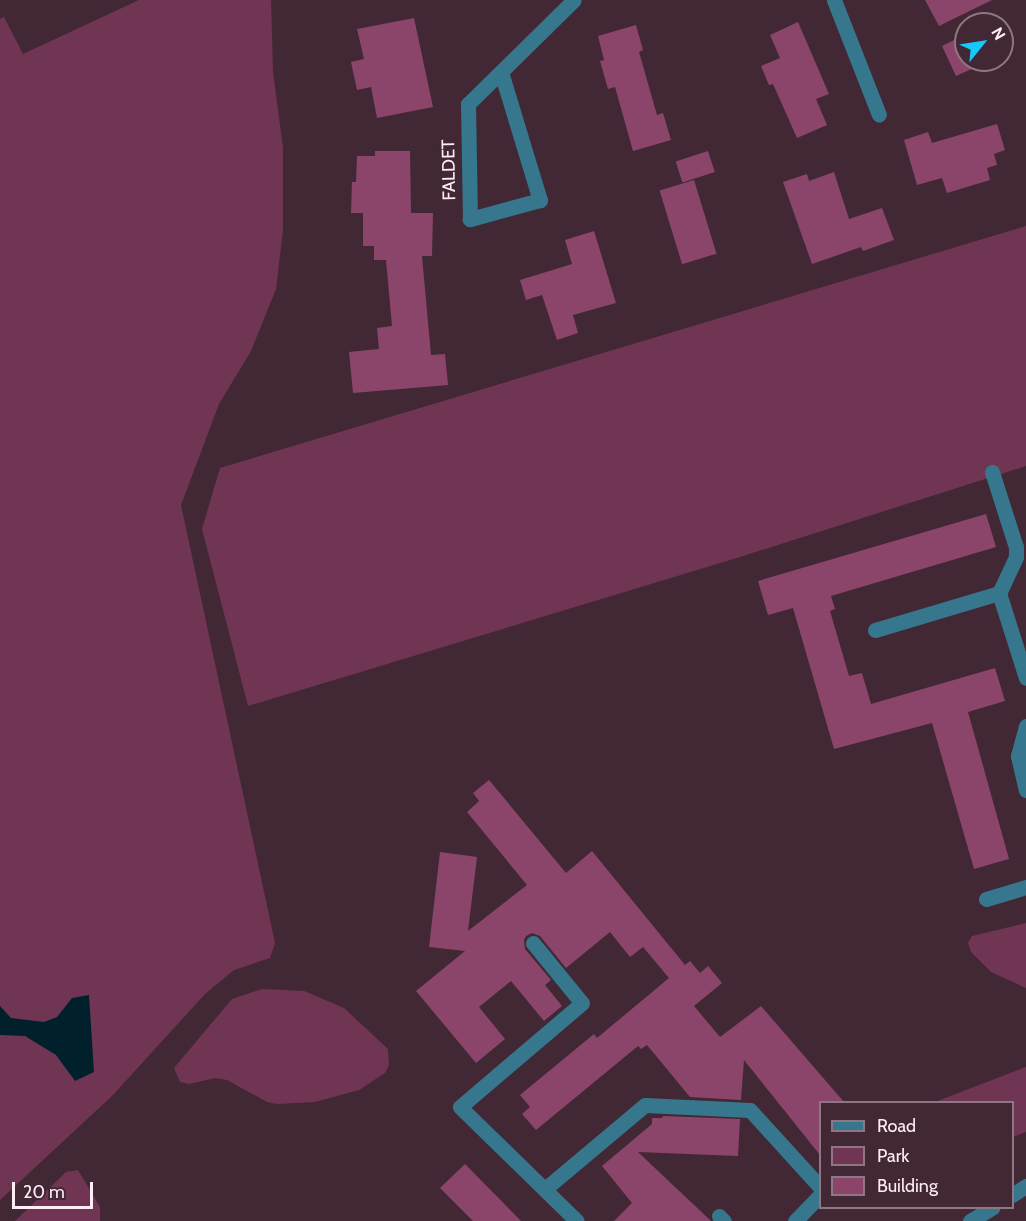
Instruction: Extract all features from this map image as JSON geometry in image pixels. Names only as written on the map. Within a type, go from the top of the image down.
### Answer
[{"type":"street","name":"FALDET","points":[[501,72],[540,200],[470,219],[468,104],[574,0]]},
{"type":"street","points":[[834,0],[879,115]]},
{"type":"street","points":[[875,630],[999,593],[1015,566],[1016,547],[992,472]]},
{"type":"street","points":[[999,593],[1026,678]]},
{"type":"street","points":[[1026,726],[1018,756],[1026,790]]},
{"type":"street","points":[[986,899],[1026,887]]},
{"type":"street","points":[[533,943],[582,1003],[460,1107],[578,1221]]},
{"type":"street","points":[[546,1188],[645,1105],[750,1110],[819,1186]]},
{"type":"street","points":[[795,1221],[819,1196]]},
{"type":"street","points":[[970,1221],[990,1209]]},
{"type":"green space","points":[[139,0],[271,0],[273,72],[283,148],[283,230],[276,289],[251,351],[219,404],[181,505],[275,943],[270,958],[234,970],[205,994],[113,1095],[0,1200],[0,19],[4,17],[23,54]]},
{"type":"green space","points":[[1026,226],[1026,466],[740,557],[248,706],[202,529],[220,468]]},
{"type":"green space","points":[[1026,923],[1026,988],[991,972],[971,952],[968,943],[972,936]]},
{"type":"green space","points":[[262,989],[304,991],[344,1008],[388,1049],[389,1065],[385,1073],[359,1090],[315,1102],[277,1104],[267,1102],[227,1080],[215,1078],[189,1084],[180,1082],[174,1068],[232,999]]},
{"type":"green space","points":[[1026,1067],[1026,1132],[1014,1137],[1014,1101],[938,1101]]},
{"type":"green space","points":[[78,1170],[100,1207],[100,1221],[15,1221],[66,1172]]},
{"type":"water","points":[[89,995],[94,1072],[75,1081],[56,1055],[25,1036],[0,1035],[0,1006],[11,1018],[44,1022],[57,1017],[72,998]]},
{"type":"building","points":[[925,0],[992,0],[968,12],[954,12],[954,19],[939,26]]},
{"type":"building","points":[[414,18],[433,107],[377,118],[371,87],[357,90],[351,62],[364,59],[357,29]]},
{"type":"building","points":[[798,22],[829,94],[816,99],[827,125],[797,138],[773,84],[769,85],[761,66],[780,58],[770,35]]},
{"type":"building","points":[[636,25],[643,50],[639,52],[657,115],[663,113],[671,140],[633,151],[615,87],[608,89],[600,61],[604,60],[598,36]]},
{"type":"building","points":[[954,40],[954,72],[942,46]]},
{"type":"building","points":[[997,124],[1005,150],[994,154],[997,165],[987,168],[990,180],[947,193],[942,178],[917,185],[904,140],[928,132],[932,143]]},
{"type":"building","points":[[375,151],[410,151],[411,213],[433,213],[432,256],[422,256],[431,355],[445,354],[448,385],[353,393],[349,352],[379,349],[377,328],[392,326],[386,260],[374,260],[374,246],[363,246],[363,213],[351,213],[352,182],[356,182],[357,156],[375,156]]},
{"type":"building","points":[[708,151],[715,172],[682,182],[676,162]]},
{"type":"building","points":[[834,172],[849,219],[882,208],[894,240],[863,251],[861,247],[812,264],[783,182],[807,174],[809,181]]},
{"type":"building","points":[[694,180],[717,254],[682,264],[660,191]]},
{"type":"building","points":[[594,231],[616,303],[573,315],[578,333],[557,340],[542,295],[526,300],[520,280],[572,264],[565,240]]},
{"type":"building","points":[[986,514],[996,547],[831,596],[835,609],[830,611],[849,676],[862,673],[871,704],[995,668],[1005,701],[968,712],[1009,859],[974,869],[932,723],[834,749],[793,608],[768,615],[758,581]]},
{"type":"building","points":[[489,780],[566,873],[592,851],[685,965],[690,961],[700,973],[708,966],[722,983],[694,1006],[720,1037],[761,1006],[843,1101],[819,1101],[819,1154],[744,1060],[741,1100],[690,1097],[647,1045],[641,1049],[638,1046],[536,1130],[522,1114],[530,1107],[520,1095],[594,1034],[597,1038],[669,978],[643,947],[630,957],[610,932],[566,968],[540,936],[532,933],[524,940],[525,949],[551,980],[545,985],[562,1006],[544,1021],[511,981],[479,1007],[505,1039],[476,1063],[416,991],[465,951],[429,947],[440,852],[477,857],[468,931],[527,885],[467,812],[479,801],[473,793]]},
{"type":"building","points":[[663,1116],[740,1119],[738,1156],[638,1152],[711,1221],[614,1221],[632,1203],[602,1166],[652,1124],[652,1118]]},
{"type":"building","points":[[465,1164],[521,1221],[473,1221],[440,1188]]}]
